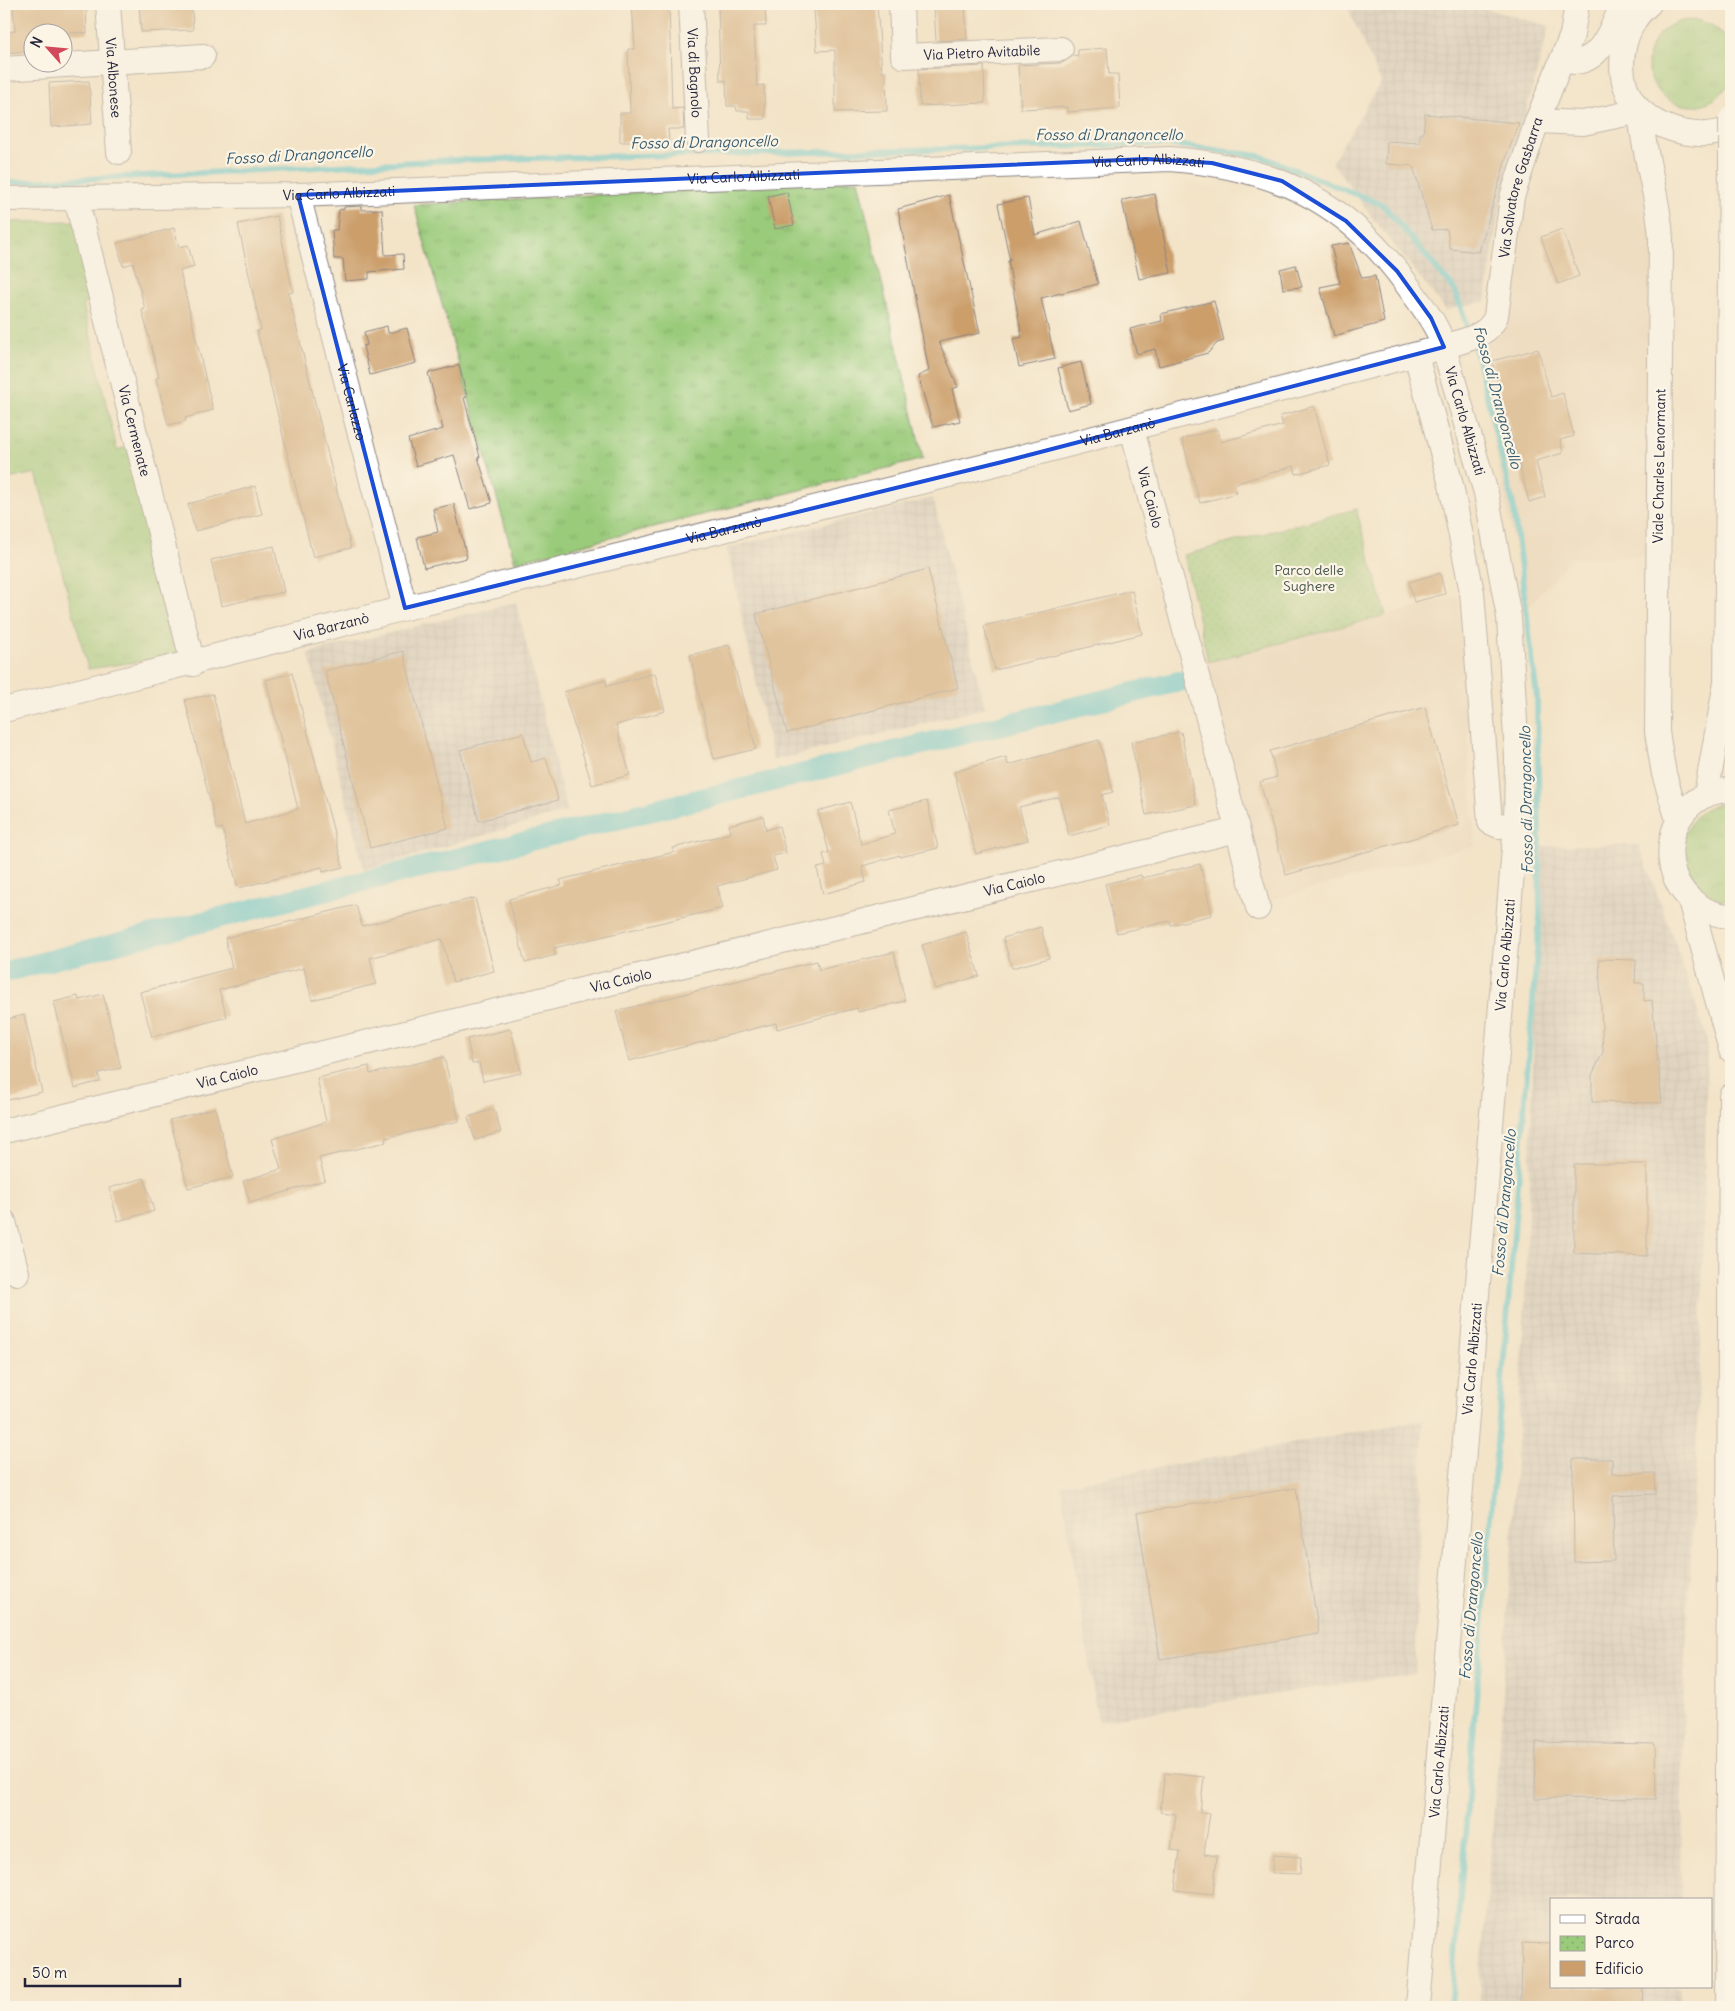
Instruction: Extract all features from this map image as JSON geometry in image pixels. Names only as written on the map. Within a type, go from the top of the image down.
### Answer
[{"type":"street","name":"Via Albonese","points":[[108,4],[119,152]]},
{"type":"street","name":"Via di Bagnolo","points":[[691,4],[698,140]]},
{"type":"street","name":"Via Pietro Avitabile","points":[[900,4],[903,56],[1061,49]]},
{"type":"street","name":"Via Salvatore Gasbarra","points":[[1449,345],[1479,335],[1491,327],[1496,316],[1509,211],[1515,185],[1574,29],[1577,4]]},
{"type":"street","points":[[1562,60],[1578,63],[1594,55],[1605,40],[1623,4]]},
{"type":"street","name":"Viale Charles Lenormant","points":[[1649,4],[1631,26],[1623,52],[1623,75],[1626,88],[1640,111],[1643,139],[1661,239],[1657,732],[1664,774],[1678,820]]},
{"type":"street","points":[[4,69],[203,56]]},
{"type":"street","points":[[1538,121],[1583,123],[1640,111]]},
{"type":"street","name":"Viale Charles Lenormant","points":[[1640,111],[1670,128],[1683,132],[1706,134],[1731,128]]},
{"type":"street","points":[[1706,795],[1729,691],[1726,612],[1731,119]]},
{"type":"street","name":"Via Carlo Albizzati","points":[[4,199],[298,195],[1146,159],[1212,163],[1244,169],[1282,181],[1313,197],[1346,221],[1375,246],[1397,271],[1449,345],[1486,493],[1509,617],[1517,757],[1516,824],[1418,2007]]},
{"type":"street","name":"Via Carlazzo","points":[[298,195],[405,608]]},
{"type":"street","name":"Via Cermenate","points":[[76,198],[193,664]]},
{"type":"street","name":"Via Barzanò","points":[[4,710],[193,664],[405,608],[1132,429],[1449,345]]},
{"type":"street","points":[[1416,355],[1451,485],[1472,592],[1490,822],[1499,826],[1516,824]]},
{"type":"street","name":"Via Caiolo","points":[[1132,429],[1258,908]]},
{"type":"street","points":[[1731,790],[1706,795],[1691,805],[1678,820],[1670,840],[1670,862],[1676,883],[1690,900],[1706,911],[1731,916]]},
{"type":"street","name":"Via Caiolo","points":[[4,1131],[1237,830]]},
{"type":"street","points":[[1690,900],[1731,1050]]},
{"type":"street","points":[[1728,2007],[1731,1096]]},
{"type":"street","points":[[4,1222],[17,1273]]},
{"type":"highlighted area","points":[[1146,159],[1212,163],[1282,181],[1346,221],[1397,271],[1431,318],[1444,347],[1002,462],[405,608],[298,195]]},
{"type":"shaded area","points":[[1346,4],[1469,4],[1549,26],[1496,226],[1486,301],[1446,310],[1371,216],[1332,162],[1381,82]]},
{"type":"shaded area","points":[[1640,111],[1661,239],[1658,556],[1571,558],[1526,610],[1478,359],[1493,323],[1537,121]]},
{"type":"shaded area","points":[[933,498],[985,708],[773,761],[727,548]]},
{"type":"shaded area","points":[[1459,596],[1475,846],[1265,901],[1208,662]]},
{"type":"shaded area","points":[[516,602],[567,811],[364,870],[308,653]]},
{"type":"shaded area","points":[[1639,845],[1679,954],[1707,1039],[1701,1350],[1683,1710],[1681,1898],[1550,1898],[1550,1988],[1680,1988],[1680,2007],[1478,2007],[1502,1712],[1525,1305],[1540,846]]},
{"type":"shaded area","points":[[1423,1420],[1415,1673],[1098,1721],[1061,1485]]},
{"type":"green space","points":[[1691,20],[1707,24],[1721,33],[1730,47],[1734,63],[1730,79],[1721,93],[1707,102],[1691,106],[1675,102],[1661,93],[1652,79],[1648,63],[1652,47],[1661,33],[1675,24]]},
{"type":"green space","points":[[858,180],[923,459],[515,562],[414,205]]},
{"type":"green space","points":[[75,221],[94,301],[83,304],[117,450],[131,446],[181,647],[177,653],[170,657],[88,669],[36,473],[4,480],[4,222]]},
{"type":"green space","name":"Parco delle Sughere","points":[[1356,509],[1386,615],[1208,662],[1184,555]]},
{"type":"green space","points":[[1731,802],[1731,900],[1710,897],[1695,887],[1686,872],[1682,854],[1685,836],[1694,820],[1709,808]]},
{"type":"building","points":[[86,4],[87,33],[72,33],[72,22],[22,22],[22,52],[4,53],[4,32],[15,31],[13,6]]},
{"type":"building","points":[[139,4],[192,4],[193,30],[141,32]]},
{"type":"building","points":[[632,4],[669,4],[672,109],[683,108],[684,129],[668,129],[669,142],[620,142],[620,113],[630,113],[628,49],[635,49]]},
{"type":"building","points":[[718,4],[765,4],[766,26],[754,26],[757,86],[764,85],[765,119],[749,119],[749,111],[737,111],[736,106],[727,106],[726,80],[720,81]]},
{"type":"building","points":[[934,4],[965,4],[967,39],[936,41]]},
{"type":"building","points":[[877,5],[882,72],[886,72],[887,111],[835,112],[835,50],[817,51],[814,10]]},
{"type":"building","points":[[1107,48],[1109,74],[1118,74],[1120,108],[1067,112],[1067,107],[1021,109],[1018,65],[1062,63],[1078,55],[1078,50]]},
{"type":"building","points":[[984,66],[985,103],[920,106],[919,69]]},
{"type":"building","points":[[89,81],[92,124],[51,127],[49,83]]},
{"type":"building","points":[[1425,114],[1519,123],[1507,155],[1479,252],[1450,249],[1447,229],[1432,230],[1413,166],[1386,164],[1387,141],[1420,143],[1420,134],[1423,134]]},
{"type":"building","points":[[787,192],[794,225],[775,229],[768,196]]},
{"type":"building","points":[[1155,194],[1171,273],[1139,279],[1122,200]]},
{"type":"building","points":[[949,195],[980,333],[939,342],[958,387],[952,389],[960,421],[933,427],[918,376],[929,371],[898,209]]},
{"type":"building","points":[[1028,198],[1035,235],[1081,221],[1098,284],[1041,298],[1055,359],[1019,367],[1013,339],[1022,337],[1008,261],[1010,261],[998,204]]},
{"type":"building","points":[[362,206],[362,210],[382,209],[385,255],[403,254],[404,269],[369,272],[369,279],[345,281],[343,259],[334,259],[332,230],[337,230],[339,210],[344,209],[344,207]]},
{"type":"building","points":[[277,216],[293,292],[288,293],[351,548],[313,557],[257,331],[261,330],[238,224]]},
{"type":"building","points":[[174,228],[179,247],[188,245],[194,267],[180,271],[213,410],[185,418],[186,421],[168,425],[156,378],[159,377],[142,310],[145,309],[133,263],[123,266],[117,243]]},
{"type":"building","points":[[1562,229],[1579,276],[1558,284],[1541,237]]},
{"type":"building","points":[[1349,243],[1362,278],[1375,276],[1384,322],[1334,336],[1320,287],[1340,283],[1331,246]]},
{"type":"building","points":[[1296,265],[1302,287],[1283,289],[1280,269]]},
{"type":"building","points":[[1214,301],[1224,341],[1217,343],[1208,353],[1159,366],[1155,349],[1137,354],[1130,329],[1162,321],[1161,314]]},
{"type":"building","points":[[387,326],[388,333],[407,328],[416,363],[370,375],[363,346],[367,345],[364,332]]},
{"type":"building","points":[[1538,349],[1551,397],[1563,393],[1574,436],[1560,440],[1563,453],[1536,461],[1545,497],[1529,502],[1492,361]]},
{"type":"building","points":[[1081,362],[1091,404],[1068,410],[1058,368]]},
{"type":"building","points":[[459,365],[467,397],[464,398],[480,457],[478,457],[492,503],[470,509],[454,455],[416,466],[408,439],[443,429],[428,373]]},
{"type":"building","points":[[1314,406],[1330,465],[1296,474],[1294,466],[1234,484],[1237,493],[1200,503],[1182,439],[1217,429],[1221,442],[1283,425],[1280,416]]},
{"type":"building","points":[[255,486],[262,514],[195,531],[188,504]]},
{"type":"building","points":[[454,504],[467,558],[424,568],[417,537],[438,532],[433,509]]},
{"type":"building","points":[[274,546],[284,592],[221,606],[211,560]]},
{"type":"building","points":[[928,569],[958,688],[787,733],[756,614]]},
{"type":"building","points":[[1440,573],[1445,594],[1414,602],[1409,582]]},
{"type":"building","points":[[1132,590],[1142,634],[995,670],[984,626]]},
{"type":"building","points":[[729,645],[756,749],[714,759],[690,655]]},
{"type":"building","points":[[403,651],[448,828],[370,848],[325,671]]},
{"type":"building","points":[[292,673],[343,867],[323,872],[322,867],[238,888],[222,828],[217,829],[185,700],[213,694],[245,824],[298,809],[266,680]]},
{"type":"building","points":[[655,673],[665,711],[616,725],[630,775],[592,785],[564,692],[606,680],[607,686]]},
{"type":"building","points":[[1425,707],[1459,825],[1286,875],[1260,782],[1277,777],[1270,751]]},
{"type":"building","points":[[1181,732],[1196,805],[1146,815],[1131,742]]},
{"type":"building","points":[[523,733],[531,762],[546,758],[558,800],[479,821],[460,750]]},
{"type":"building","points":[[1099,740],[1113,792],[1102,795],[1110,825],[1069,836],[1059,797],[1019,807],[1028,840],[976,854],[954,772],[1006,757],[1008,765]]},
{"type":"building","points":[[927,801],[938,848],[900,857],[900,855],[862,866],[866,882],[823,894],[817,868],[826,866],[823,854],[829,852],[818,811],[850,802],[861,844],[895,834],[889,810]]},
{"type":"building","points":[[763,816],[766,830],[779,826],[786,853],[773,856],[777,870],[717,886],[723,908],[554,948],[556,955],[525,963],[509,899],[562,885],[560,880],[674,852],[673,848],[731,833],[729,825]]},
{"type":"building","points":[[1200,864],[1212,915],[1171,925],[1170,921],[1117,933],[1105,884],[1141,875],[1142,878]]},
{"type":"building","points":[[475,898],[494,971],[453,982],[442,939],[370,958],[376,984],[312,1000],[304,968],[219,990],[227,1017],[152,1037],[140,992],[232,968],[225,938],[356,905],[362,926]]},
{"type":"building","points":[[1041,927],[1049,958],[1012,968],[1003,938]]},
{"type":"building","points":[[966,932],[979,976],[935,989],[922,945]]},
{"type":"building","points":[[894,952],[905,1001],[858,1012],[857,1008],[777,1029],[776,1023],[629,1061],[616,1011],[817,961],[819,970]]},
{"type":"building","points":[[1599,959],[1636,960],[1635,983],[1644,983],[1644,1001],[1652,1000],[1662,1103],[1592,1102],[1592,1075],[1603,1052]]},
{"type":"building","points":[[103,994],[121,1068],[98,1073],[100,1081],[75,1088],[54,1002],[78,996],[79,1000]]},
{"type":"building","points":[[24,1015],[42,1092],[4,1101],[4,1020]]},
{"type":"building","points":[[511,1029],[521,1073],[483,1081],[479,1063],[472,1064],[467,1039]]},
{"type":"building","points":[[444,1057],[459,1121],[385,1138],[386,1142],[319,1158],[325,1180],[250,1203],[243,1181],[281,1169],[272,1139],[326,1122],[317,1078],[369,1066],[370,1074]]},
{"type":"building","points":[[215,1108],[233,1177],[188,1188],[170,1120]]},
{"type":"building","points":[[494,1109],[501,1132],[475,1140],[468,1117]]},
{"type":"building","points":[[1574,1164],[1647,1164],[1647,1256],[1574,1253]]},
{"type":"building","points":[[144,1178],[154,1211],[118,1221],[109,1188]]},
{"type":"building","points":[[1573,1459],[1612,1459],[1612,1474],[1655,1473],[1656,1494],[1613,1496],[1614,1561],[1574,1562]]},
{"type":"building","points":[[1296,1488],[1319,1634],[1160,1659],[1137,1513]]},
{"type":"building","points":[[1536,1742],[1655,1744],[1656,1799],[1535,1798]]},
{"type":"building","points":[[1165,1773],[1204,1777],[1200,1812],[1210,1813],[1204,1854],[1217,1856],[1213,1894],[1175,1890],[1180,1851],[1171,1850],[1176,1814],[1160,1812]]},
{"type":"building","points":[[1273,1855],[1301,1857],[1300,1874],[1272,1873]]},
{"type":"building","points":[[1522,1943],[1550,1944],[1550,1988],[1644,1988],[1643,2007],[1521,2007]]},
{"type":"waterway","name":"Fosso di Drangoncello","points":[[4,183],[454,160],[1168,144],[1260,156],[1383,205],[1455,290],[1478,359],[1513,504],[1537,697],[1540,915],[1451,2007]]},
{"type":"waterway","points":[[4,972],[333,889],[1185,680]]}]
